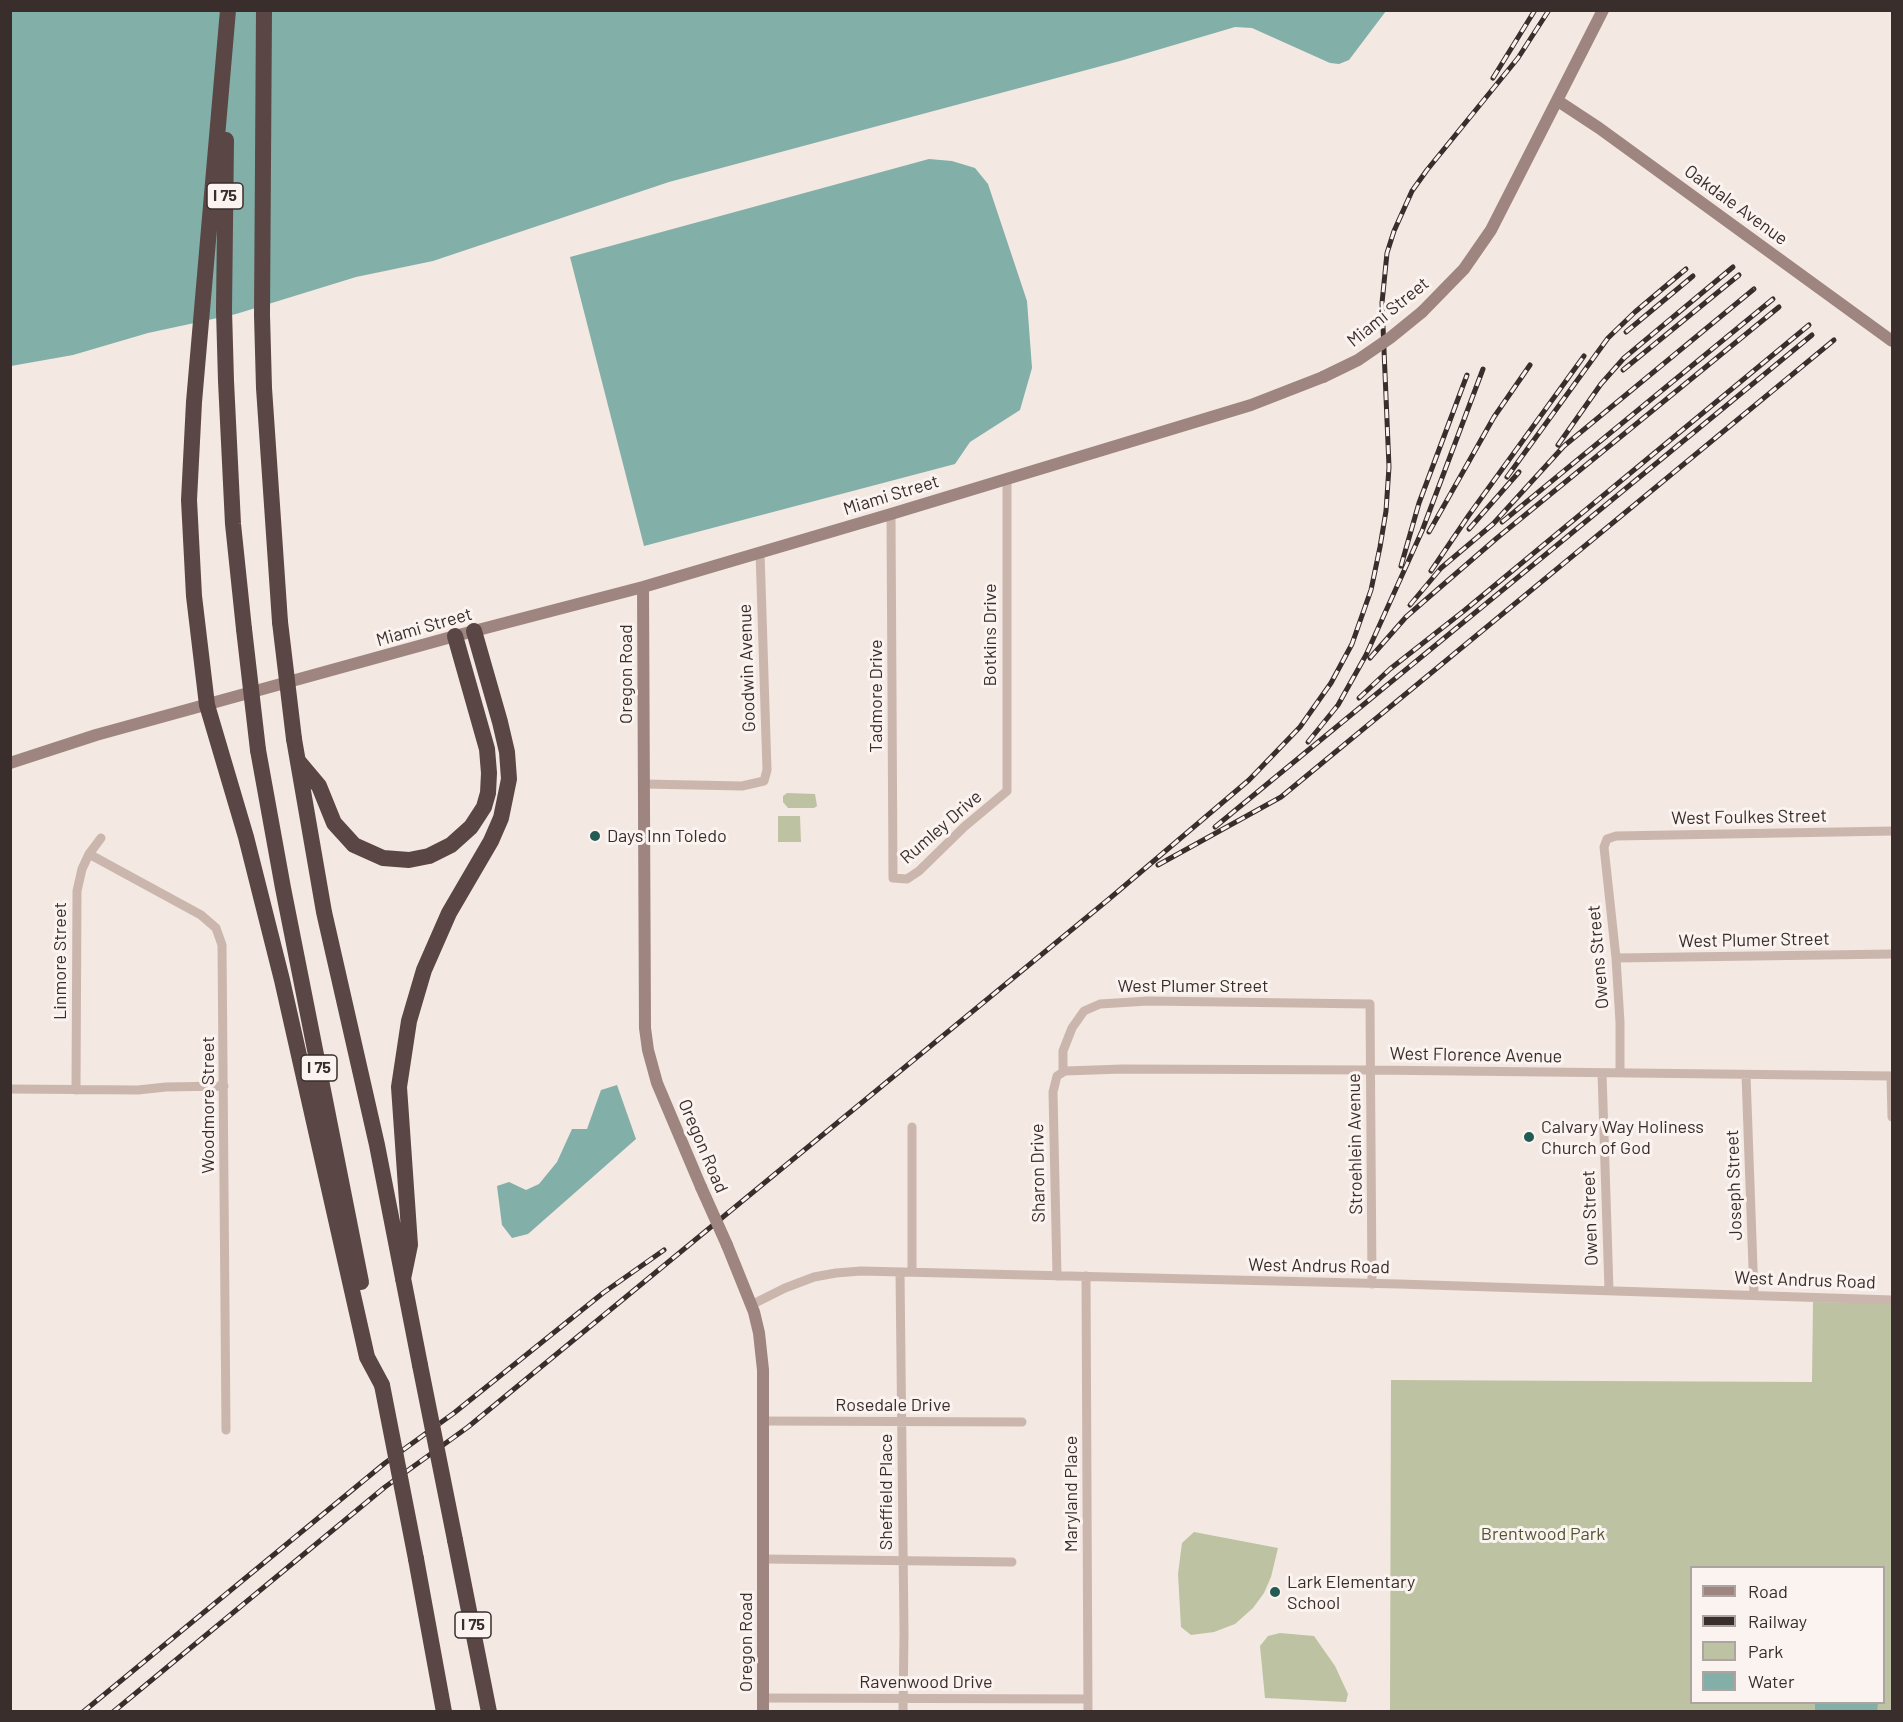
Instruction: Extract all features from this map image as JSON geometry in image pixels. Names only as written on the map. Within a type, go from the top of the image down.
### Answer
[{"type":"highway","name":"I 75","points":[[228,10],[224,310],[226,381],[233,524],[258,750],[444,1712]]},
{"type":"highway","points":[[228,10],[194,402],[189,500],[194,597],[207,705],[246,837],[282,980],[367,1357],[382,1385]]},
{"type":"highway","name":"I 75","points":[[264,10],[262,315],[264,388],[279,622],[294,740],[324,912],[376,1145],[489,1712]]},
{"type":"highway","points":[[403,1279],[410,1245],[399,1087],[409,1021],[424,970],[449,913],[491,841],[501,818],[509,779],[507,752],[500,722],[474,631]]},
{"type":"highway","points":[[297,760],[319,786],[334,823],[354,845],[383,858],[409,860],[429,856],[451,845],[471,827],[484,807],[488,793],[489,773],[487,749],[455,636]]},
{"type":"main road","name":"Miami Street","points":[[10,763],[96,735],[455,636],[643,587],[1251,405],[1323,377],[1358,360],[1390,339],[1422,312],[1464,269],[1491,230],[1603,10]]},
{"type":"main road","name":"Oakdale Avenue","points":[[1558,101],[1893,341]]},
{"type":"main road","name":"Oregon Road","points":[[643,587],[646,1039],[657,1083],[751,1305],[761,1347],[764,1421],[763,1712]]},
{"type":"street","name":"Botkins Drive","points":[[1007,479],[1007,791]]},
{"type":"street","name":"Tadmore Drive","points":[[891,514],[893,878]]},
{"type":"street","name":"Goodwin Avenue","points":[[644,784],[742,786],[764,781],[767,770],[760,552]]},
{"type":"street","name":"Rumley Drive","points":[[893,878],[907,879],[919,871],[964,827],[1007,791]]},
{"type":"street","name":"West Foulkes Street","points":[[1607,839],[1616,836],[1893,831]]},
{"type":"street","name":"Linmore Street","points":[[76,1090],[77,891],[79,877],[89,854],[101,838]]},
{"type":"street","name":"Owens Street","points":[[1607,839],[1604,852],[1616,958],[1620,1073]]},
{"type":"street","name":"Woodmore Street","points":[[89,854],[208,920],[216,928],[222,945],[226,1430]]},
{"type":"street","name":"West Plumer Street","points":[[1616,958],[1893,954]]},
{"type":"street","name":"West Plumer Street","points":[[1062,1072],[1063,1051],[1072,1028],[1084,1011],[1100,1004],[1148,1001],[1370,1004]]},
{"type":"street","name":"Stroehlein Avenue","points":[[1370,1004],[1372,1284]]},
{"type":"street","name":"West Florence Avenue","points":[[1062,1072],[1113,1069],[1371,1070],[1892,1076]]},
{"type":"street","name":"Sharon Drive","points":[[1057,1276],[1053,1092],[1055,1080],[1062,1072]]},
{"type":"street","name":"Owen Street","points":[[1602,1073],[1609,1290]]},
{"type":"street","name":"Joseph Street","points":[[1746,1075],[1754,1295]]},
{"type":"street","points":[[1892,1076],[1893,1116]]},
{"type":"street","points":[[10,1089],[76,1090],[224,1086]]},
{"type":"street","points":[[912,1127],[912,1272]]},
{"type":"street","name":"West Andrus Road","points":[[751,1305],[795,1284],[826,1275],[861,1271],[1609,1290],[1893,1300]]},
{"type":"street","name":"Sheffield Place","points":[[900,1272],[903,1712]]},
{"type":"street","name":"Maryland Place","points":[[1086,1276],[1088,1712]]},
{"type":"street","name":"Rosedale Drive","points":[[764,1421],[1022,1422]]},
{"type":"street","points":[[764,1559],[1012,1562]]},
{"type":"street","name":"Ravenwood Drive","points":[[763,1698],[1088,1699]]},
{"type":"green space","points":[[787,793],[815,794],[817,806],[788,808],[783,802],[783,796]]},
{"type":"green space","points":[[778,816],[800,816],[801,842],[778,842]]},
{"type":"green space","name":"Brentwood Park","points":[[1813,1302],[1892,1303],[1892,1711],[1390,1712],[1391,1380],[1812,1382]]},
{"type":"green space","points":[[1194,1532],[1278,1548],[1271,1577],[1264,1593],[1253,1608],[1235,1624],[1214,1632],[1191,1635],[1181,1627],[1178,1574],[1182,1543]]},
{"type":"green space","points":[[1280,1633],[1314,1636],[1335,1666],[1348,1694],[1346,1702],[1265,1698],[1260,1646],[1268,1636]]},
{"type":"water","points":[[11,11],[1386,11],[1349,60],[1339,64],[1330,63],[1252,28],[1235,27],[1120,61],[669,182],[433,261],[356,277],[236,314],[148,333],[73,355],[11,366]]},
{"type":"water","points":[[929,159],[952,161],[975,168],[988,184],[1027,301],[1032,368],[1020,410],[970,442],[955,464],[644,546],[570,257]]},
{"type":"water","points":[[617,1085],[636,1139],[528,1234],[512,1238],[502,1225],[497,1186],[509,1182],[526,1190],[539,1184],[557,1162],[572,1129],[587,1129],[601,1090]]},
{"type":"water","points":[[1815,1704],[1878,1704],[1877,1711],[1815,1711]]},
{"type":"railway","points":[[1493,78],[1535,10]]},
{"type":"railway","points":[[113,1712],[385,1487],[468,1427],[1109,899],[1249,780],[1300,727],[1331,683],[1352,644],[1371,590],[1380,547],[1386,511],[1389,467],[1382,303],[1387,253],[1394,231],[1412,191],[1518,58],[1549,10]]},
{"type":"railway","points":[[1558,445],[1601,384],[1624,358],[1733,267]]},
{"type":"railway","points":[[1507,477],[1608,338],[1686,269]]},
{"type":"railway","points":[[1623,370],[1739,275]]},
{"type":"railway","points":[[1626,332],[1693,276]]},
{"type":"railway","points":[[1410,605],[1441,568],[1493,524],[1564,446],[1754,289]]},
{"type":"railway","points":[[1502,522],[1773,299]]},
{"type":"railway","points":[[1370,658],[1406,617],[1497,538],[1779,307]]},
{"type":"railway","points":[[1359,698],[1390,669],[1465,610],[1809,325]]},
{"type":"railway","points":[[1215,827],[1812,335]]},
{"type":"railway","points":[[1158,865],[1281,797],[1834,340]]},
{"type":"railway","points":[[1431,571],[1584,356]]},
{"type":"railway","points":[[1429,532],[1494,417],[1530,365]]},
{"type":"railway","points":[[1308,742],[1338,705],[1366,655],[1422,531],[1483,369]]},
{"type":"railway","points":[[1401,566],[1419,503],[1467,375]]},
{"type":"railway","points":[[1469,529],[1519,472]]},
{"type":"railway","points":[[83,1712],[385,1463],[454,1413],[603,1293],[664,1250]]},
{"type":"place","name":"Days Inn Toledo","points":[[595,836]]},
{"type":"place","name":"Calvary Way Holiness Church of God","points":[[1529,1137]]},
{"type":"place","name":"Lark Elementary School","points":[[1275,1592]]}]
